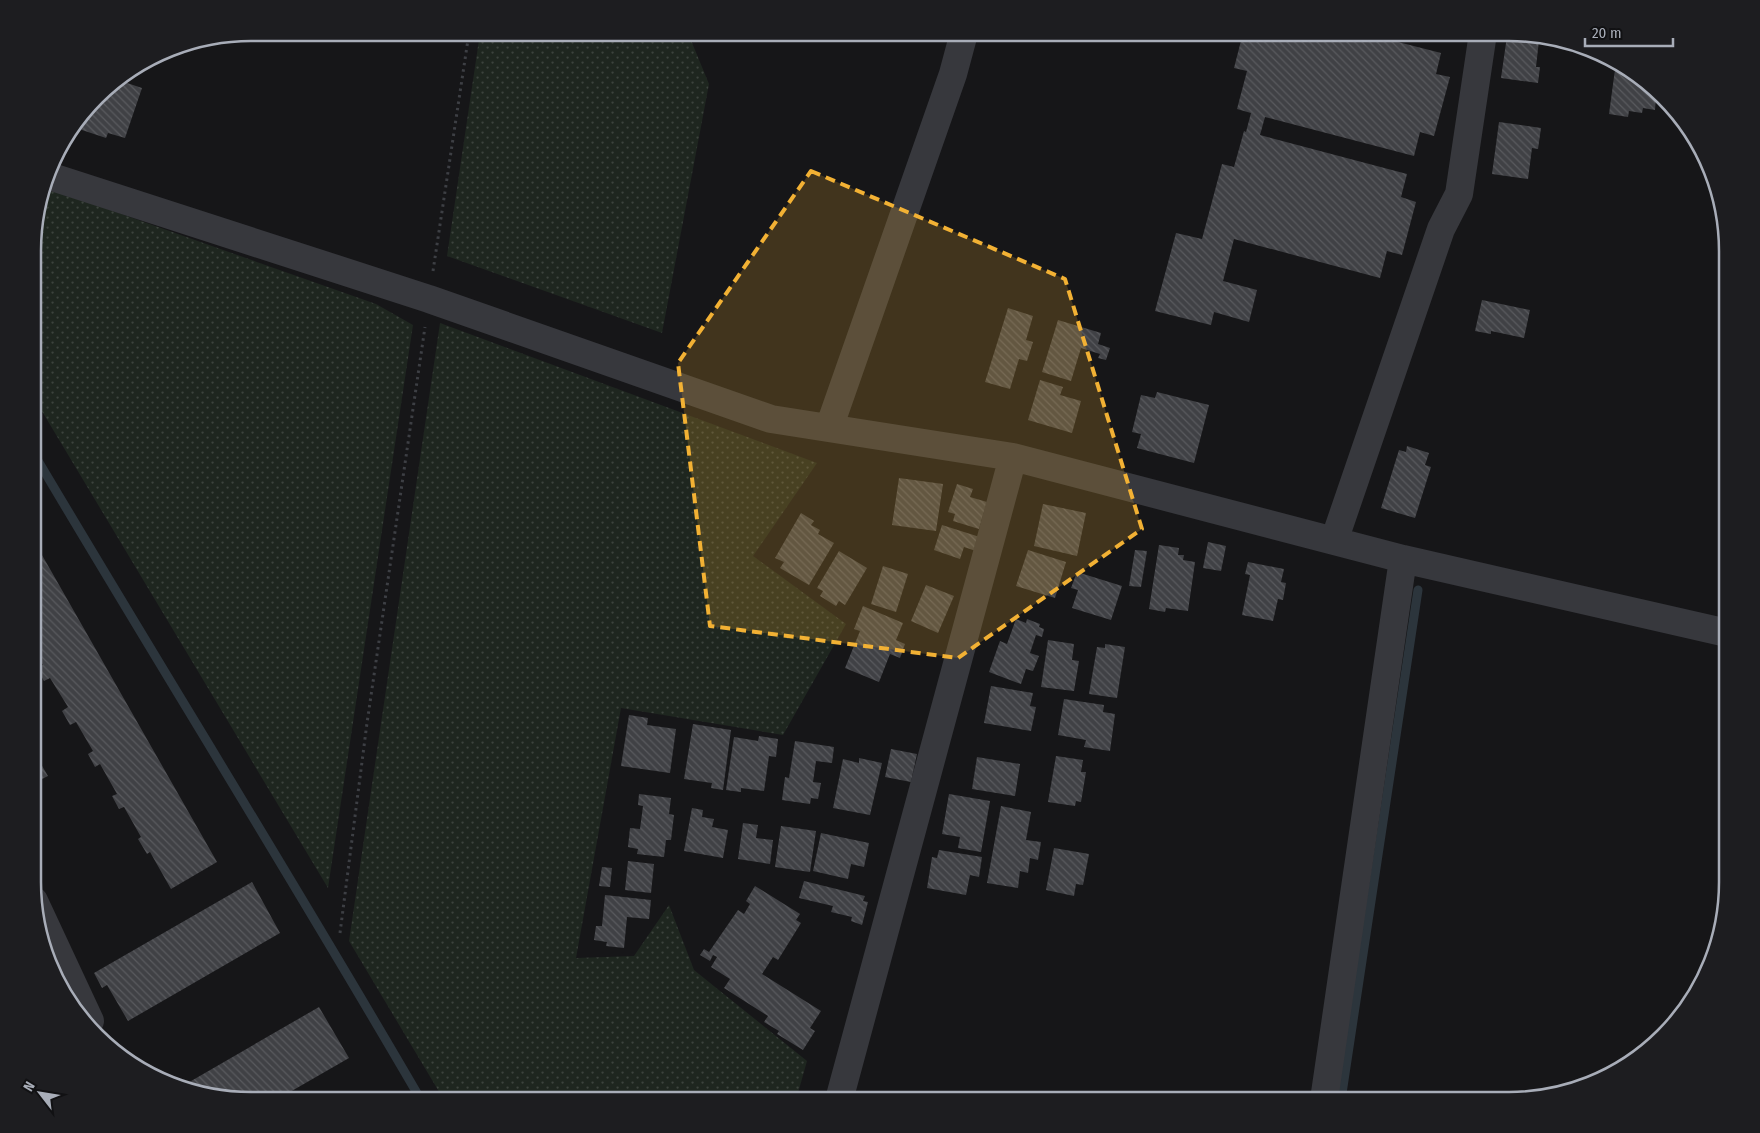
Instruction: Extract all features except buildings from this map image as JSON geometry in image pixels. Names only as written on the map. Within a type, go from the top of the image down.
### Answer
[{"type":"street","points":[[829,428],[954,74],[962,41]]},
{"type":"street","points":[[1334,541],[1441,229],[1458,194],[1482,41]]},
{"type":"street","points":[[54,178],[429,299],[771,419],[1013,457],[1403,559],[1719,632]]},
{"type":"street","points":[[841,1092],[1013,457]]},
{"type":"street","points":[[1325,1092],[1403,559]]},
{"type":"street","points":[[46,926],[85,1009]]},
{"type":"path","points":[[340,933],[367,723],[468,41]]},
{"type":"highlighted area","points":[[811,171],[1065,279],[1142,529],[958,658],[710,626],[678,363]]},
{"type":"shaded area","points":[[479,41],[691,41],[709,84],[662,333],[447,256]]},
{"type":"shaded area","points":[[50,189],[376,304],[413,325],[328,888],[41,410],[41,251],[45,210]]},
{"type":"shaded area","points":[[440,323],[817,463],[753,556],[846,624],[783,735],[621,708],[576,958],[634,956],[669,905],[694,970],[807,1061],[798,1092],[439,1092],[349,941]]},
{"type":"waterway","points":[[41,466],[416,1092]]},
{"type":"waterway","points":[[1342,1092],[1418,590]]}]
